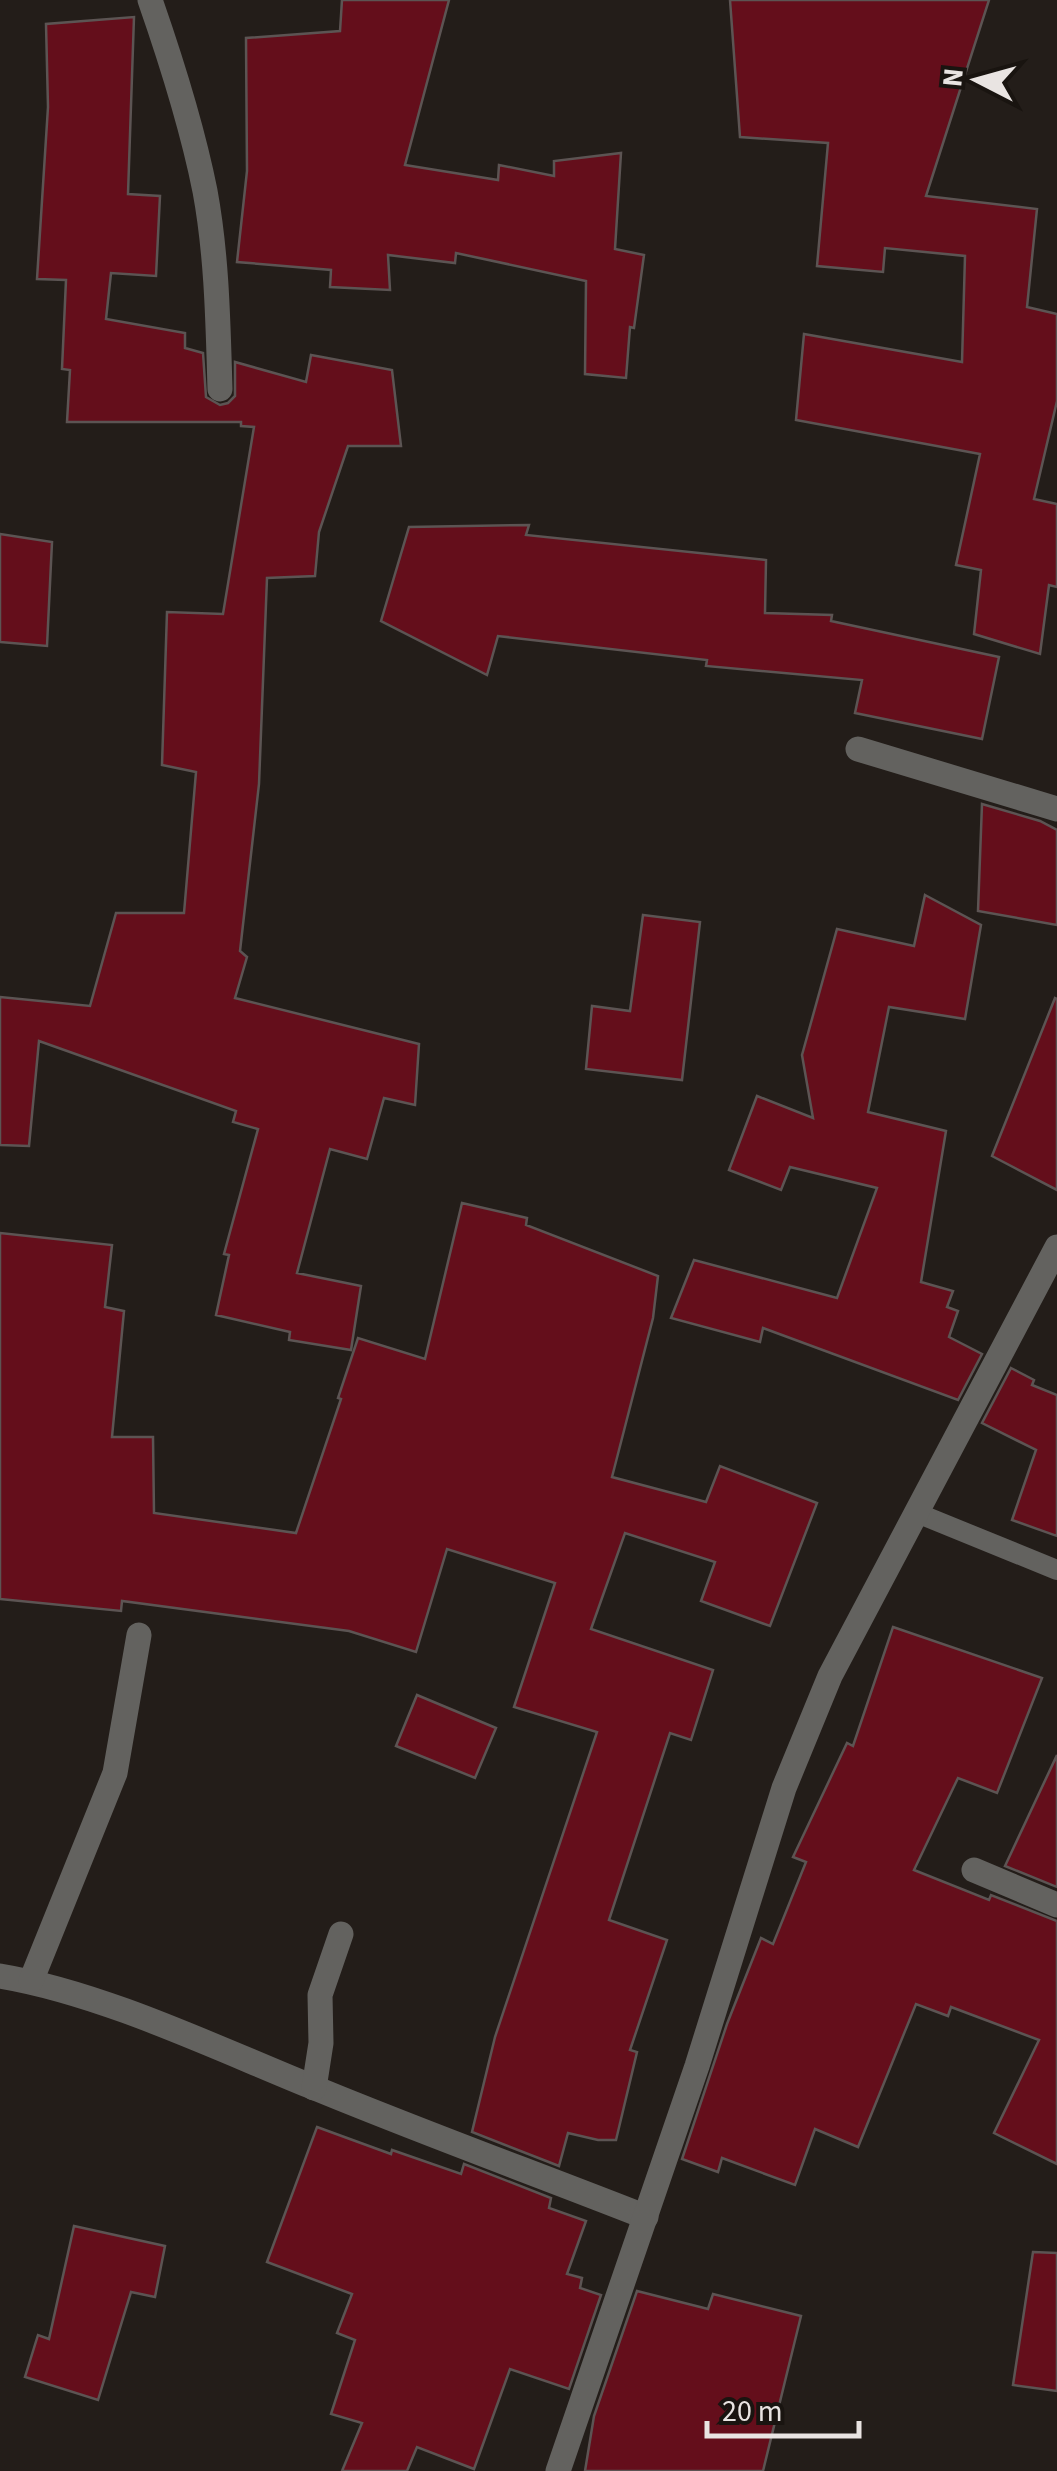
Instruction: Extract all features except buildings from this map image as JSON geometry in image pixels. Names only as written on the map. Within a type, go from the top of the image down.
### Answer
[{"type":"street","points":[[150,0],[180,86],[205,193],[218,291],[220,389]]},
{"type":"street","points":[[858,749],[1057,808]]},
{"type":"street","points":[[558,2471],[697,2066],[784,1788],[830,1676],[1057,1248]]},
{"type":"street","points":[[32,1981],[115,1773],[140,1635]]},
{"type":"street","points":[[974,1870],[1057,1905]]},
{"type":"street","points":[[314,2088],[322,2043],[320,1995],[341,1934]]},
{"type":"street","points":[[0,1976],[32,1981],[179,2032],[646,2217]]},
{"type":"lane","points":[[917,1513],[1057,1570]]}]
